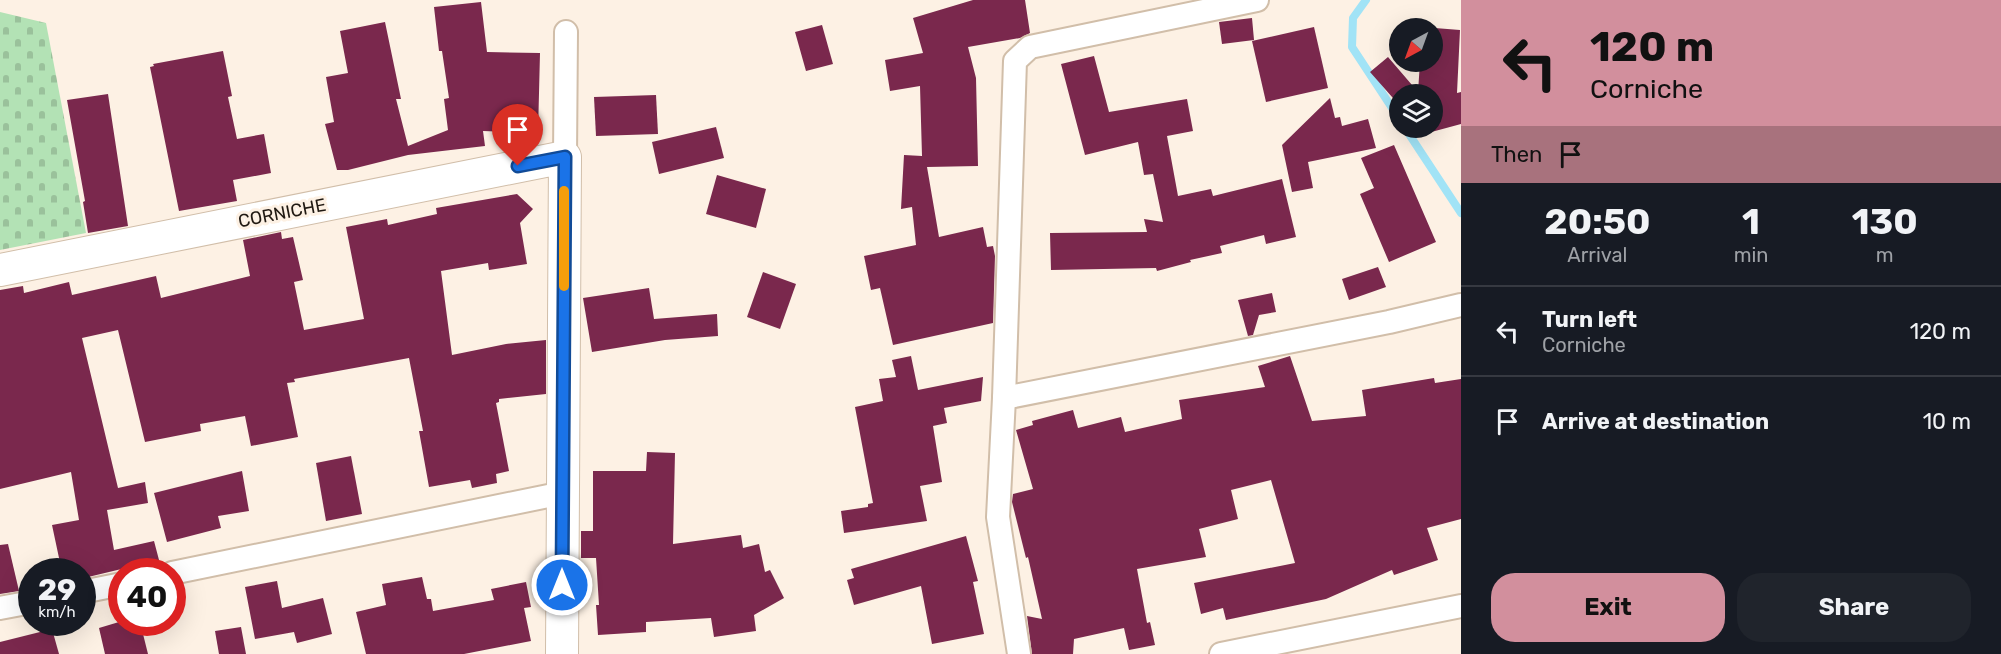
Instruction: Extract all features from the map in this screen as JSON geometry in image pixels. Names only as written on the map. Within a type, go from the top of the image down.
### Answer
[{"type":"street","points":[[1018,654],[998,517],[1016,62],[1030,47],[1257,0]]},
{"type":"street","points":[[562,654],[566,32]]},
{"type":"street","name":"CORNICHE","points":[[0,270],[565,157]]},
{"type":"street","points":[[1004,398],[1389,322],[1461,305]]},
{"type":"street","points":[[186,570],[562,493]]},
{"type":"street","points":[[0,608],[18,605]]},
{"type":"street","points":[[1221,654],[1461,606]]},
{"type":"green space","points":[[0,12],[46,23],[86,233],[0,250]]},
{"type":"building","points":[[973,0],[1025,0],[1030,33],[1020,38],[968,47],[976,78],[978,166],[927,167],[939,237],[983,227],[987,247],[993,246],[995,256],[993,323],[893,345],[880,288],[871,290],[864,256],[916,245],[912,207],[901,209],[904,155],[922,156],[920,86],[890,91],[885,60],[923,53],[913,18]]},
{"type":"building","points":[[481,2],[487,52],[540,53],[538,133],[483,131],[485,146],[408,155],[348,170],[337,170],[325,124],[334,122],[326,77],[348,73],[340,31],[385,22],[401,99],[396,99],[408,146],[448,130],[444,99],[449,98],[442,51],[439,51],[434,7]]},
{"type":"building","points":[[1252,18],[1254,40],[1222,44],[1219,22]]},
{"type":"building","points":[[822,25],[833,64],[806,71],[795,32]]},
{"type":"building","points":[[1314,27],[1328,88],[1266,102],[1252,41]]},
{"type":"building","points":[[1443,29],[1460,30],[1457,93],[1461,92],[1461,124],[1443,129],[1443,84],[1419,84],[1419,72],[1443,72]]},
{"type":"building","points":[[223,51],[232,96],[228,97],[237,139],[264,134],[271,173],[233,180],[237,201],[179,211],[150,67],[154,66],[153,64]]},
{"type":"building","points":[[1094,56],[1109,112],[1187,99],[1193,131],[1167,136],[1178,196],[1211,189],[1213,196],[1282,179],[1296,237],[1266,244],[1264,235],[1220,246],[1222,253],[1157,271],[1156,268],[1051,270],[1050,233],[1147,232],[1144,219],[1163,222],[1153,174],[1144,175],[1138,142],[1085,155],[1061,64]]},
{"type":"building","points":[[1388,57],[1389,72],[1401,72],[1411,84],[1389,84],[1389,94],[1370,72]]},
{"type":"building","points":[[108,94],[128,226],[88,233],[83,202],[85,201],[67,100]]},
{"type":"building","points":[[656,95],[658,134],[596,136],[594,97]]},
{"type":"building","points":[[1330,98],[1335,118],[1340,117],[1342,126],[1368,119],[1376,148],[1308,162],[1313,188],[1292,192],[1282,145]]},
{"type":"building","points":[[716,127],[724,158],[659,174],[652,142]]},
{"type":"building","points":[[1394,145],[1436,242],[1389,262],[1360,194],[1374,188],[1361,158]]},
{"type":"building","points":[[717,175],[766,189],[756,228],[706,214]]},
{"type":"building","points":[[517,194],[533,209],[520,223],[527,264],[489,270],[488,263],[441,271],[452,355],[506,344],[546,340],[546,394],[499,399],[496,403],[509,471],[496,474],[497,483],[472,488],[470,480],[429,487],[419,431],[423,431],[409,358],[294,379],[295,382],[287,383],[298,437],[251,446],[245,416],[200,424],[201,431],[145,442],[118,330],[82,338],[118,488],[145,482],[148,503],[107,510],[114,550],[154,541],[158,558],[108,558],[108,572],[96,575],[96,558],[59,558],[52,525],[79,520],[71,472],[0,489],[0,290],[23,286],[24,293],[69,282],[72,295],[156,276],[161,298],[250,276],[243,240],[281,232],[282,239],[293,237],[303,280],[294,282],[304,330],[364,319],[346,227],[387,219],[388,225],[437,214],[436,208]]},
{"type":"building","points":[[1378,267],[1386,287],[1349,300],[1342,279]]},
{"type":"building","points":[[763,272],[796,284],[780,329],[747,317]]},
{"type":"building","points":[[649,288],[654,319],[717,314],[718,336],[665,340],[592,352],[583,298]]},
{"type":"building","points":[[1272,293],[1276,312],[1259,315],[1253,335],[1248,336],[1238,300]]},
{"type":"building","points":[[911,356],[918,390],[983,377],[981,401],[944,408],[947,423],[933,426],[942,482],[920,486],[927,521],[844,533],[841,511],[868,507],[868,504],[873,503],[855,407],[883,401],[879,379],[896,377],[892,360]]},
{"type":"building","points":[[1290,356],[1312,421],[1366,416],[1362,390],[1434,378],[1435,383],[1461,379],[1461,519],[1427,528],[1438,560],[1394,575],[1392,570],[1326,599],[1226,620],[1223,608],[1201,614],[1194,583],[1295,563],[1271,480],[1231,490],[1238,519],[1199,529],[1206,557],[1137,569],[1147,623],[1150,622],[1155,645],[1129,650],[1124,628],[1074,639],[1073,654],[1032,654],[1027,616],[1042,619],[1028,557],[1026,558],[1012,502],[1013,494],[1033,489],[1016,430],[1033,425],[1032,421],[1073,410],[1078,428],[1121,417],[1125,432],[1182,419],[1179,400],[1265,387],[1258,366]]},
{"type":"building","points":[[647,452],[675,453],[673,544],[741,535],[743,548],[759,544],[765,572],[770,570],[784,598],[754,615],[756,631],[714,637],[711,618],[646,622],[646,632],[598,635],[596,558],[581,558],[581,531],[593,531],[593,471],[646,471]]},
{"type":"building","points":[[351,456],[362,514],[326,521],[316,463]]},
{"type":"building","points":[[242,471],[249,511],[218,516],[221,528],[167,542],[154,493]]},
{"type":"building","points":[[966,536],[978,581],[973,582],[984,634],[932,644],[921,586],[854,605],[847,580],[854,578],[851,569]]},
{"type":"building","points":[[8,544],[18,591],[0,594],[0,545]]},
{"type":"building","points":[[422,577],[427,599],[431,599],[433,611],[494,600],[491,589],[526,582],[531,607],[524,608],[531,641],[464,654],[366,654],[356,612],[386,605],[382,584]]},
{"type":"building","points":[[277,581],[282,608],[323,598],[332,634],[297,643],[294,632],[255,639],[245,587]]},
{"type":"building","points":[[108,625],[108,636],[144,636],[148,654],[105,654],[99,628]]},
{"type":"building","points":[[241,627],[246,654],[219,654],[215,631]]},
{"type":"building","points":[[24,636],[54,636],[59,654],[0,654],[0,642]]},
{"type":"waterway","points":[[1366,0],[1353,18],[1352,47],[1389,103]]},
{"type":"waterway","points":[[1412,138],[1461,213]]},
{"type":"slow traffic","points":[[564,191],[564,286]]},
{"type":"route","points":[[518,166],[565,157],[562,585]]}]
